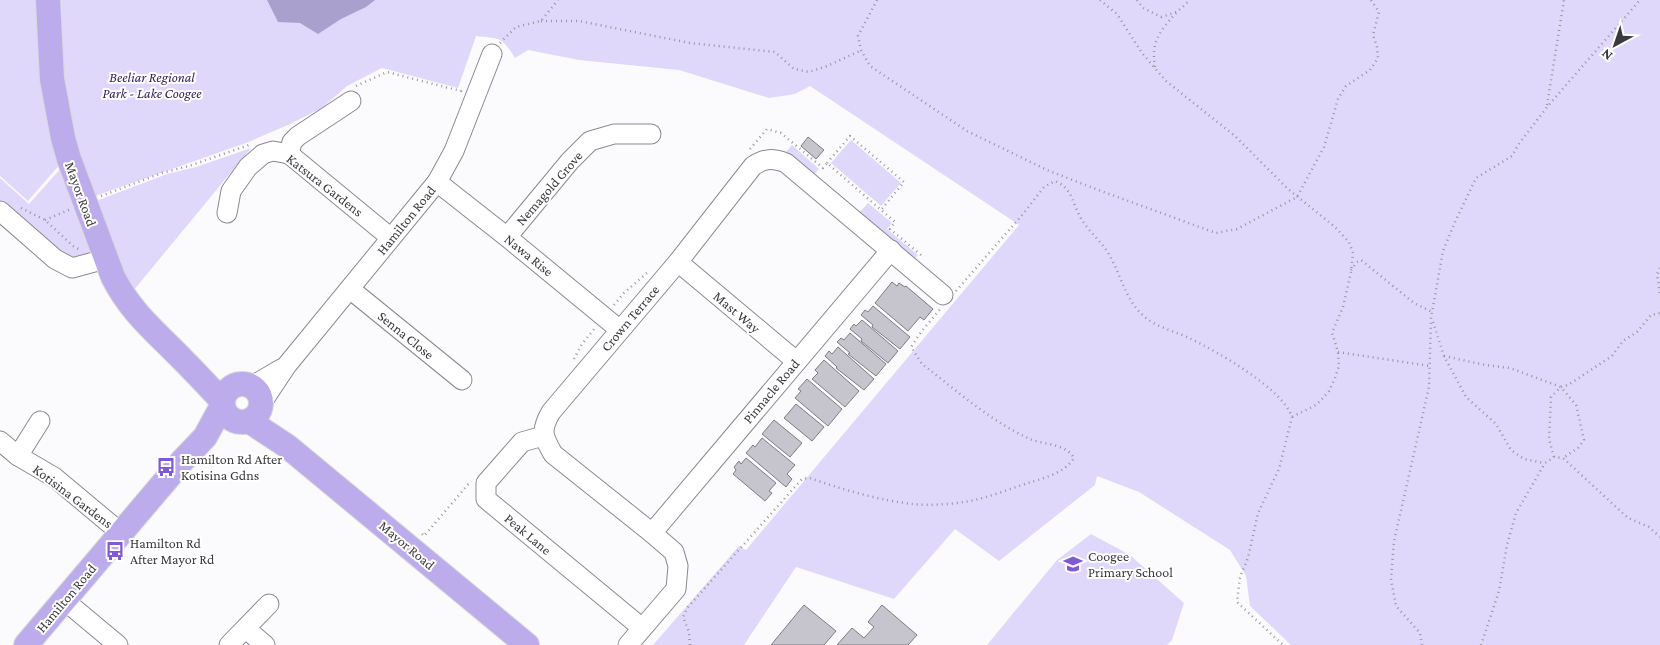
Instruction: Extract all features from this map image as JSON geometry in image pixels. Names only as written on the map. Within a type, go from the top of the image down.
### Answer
[{"type":"main road","name":"Mayor Road","points":[[48,0],[52,79],[68,159],[85,202],[96,257],[131,307],[146,325],[182,359],[243,404],[288,446],[527,645]]},
{"type":"main road","name":"Hamilton Road","points":[[26,645],[183,460],[205,437],[243,404]]},
{"type":"street","name":"Hamilton Road","points":[[243,404],[287,366],[437,182],[454,151],[492,54]]},
{"type":"street","points":[[289,154],[292,142],[298,136],[351,101]]},
{"type":"street","name":"Nemagold Grove","points":[[507,237],[570,161],[590,141],[614,134],[651,134]]},
{"type":"street","name":"Katsura Gardens","points":[[226,213],[231,191],[248,167],[263,154],[273,151],[289,154],[391,238]]},
{"type":"street","name":"Crown Terrace","points":[[543,436],[544,424],[551,412],[678,262],[753,166],[761,160],[773,158],[786,163],[948,297]]},
{"type":"street","name":"Nawa Rise","points":[[437,182],[620,330]]},
{"type":"street","points":[[8,208],[55,259],[72,268],[96,257]]},
{"type":"street","name":"Pinnacle Road","points":[[652,533],[891,250]]},
{"type":"street","name":"Mast Way","points":[[678,262],[796,362]]},
{"type":"street","name":"Senna Close","points":[[350,289],[462,380]]},
{"type":"street","points":[[18,456],[40,421]]},
{"type":"street","points":[[543,436],[554,454],[674,552],[678,566],[676,589],[628,645]]},
{"type":"street","name":"Peak Lane","points":[[543,436],[522,442],[486,483],[486,498],[642,628]]},
{"type":"street","name":"Kotisina Gardens","points":[[0,441],[18,456],[54,477],[121,533]]},
{"type":"street","points":[[64,600],[118,645]]},
{"type":"street","points":[[229,645],[269,604]]},
{"type":"street","points":[[246,629],[265,645]]},
{"type":"path","points":[[541,21],[558,0]]},
{"type":"path","points":[[877,0],[858,36],[860,50],[870,66],[967,131],[1047,170],[1101,192],[1216,233],[1237,229],[1297,198],[1324,147],[1338,99],[1346,86],[1370,70],[1378,58],[1377,46],[1373,35],[1379,12],[1371,0]]},
{"type":"path","points":[[1100,0],[1117,14],[1142,53],[1166,81],[1235,136],[1297,198],[1335,227],[1349,242],[1353,253],[1351,272],[1343,307],[1332,333],[1338,352],[1339,366],[1329,391],[1316,405],[1292,417]]},
{"type":"path","points":[[1137,0],[1143,8],[1161,17],[1177,12]]},
{"type":"path","points":[[1155,68],[1153,53],[1155,41],[1162,28],[1190,0]]},
{"type":"path","points":[[1546,107],[1564,0]]},
{"type":"path","points":[[1422,645],[1420,633],[1396,606],[1391,579],[1394,541],[1429,387],[1431,318],[1443,251],[1476,178],[1512,156],[1546,107],[1640,0]]},
{"type":"path","points":[[492,54],[503,38],[516,27],[541,21],[579,21],[690,43],[775,52],[794,69],[809,72],[860,50]]},
{"type":"path","points":[[827,163],[850,136],[904,182],[881,210]]},
{"type":"path","points":[[690,645],[689,632],[683,617],[688,607],[802,479],[810,478],[894,501],[914,504],[937,504],[971,500],[1004,491],[1049,476],[1071,463],[1074,458],[1067,451],[1030,439],[965,398],[922,364],[911,347],[948,297],[1024,214],[1044,187],[1055,181],[1064,184],[1069,190],[1081,220],[1110,256],[1124,289],[1134,306],[1147,319],[1197,342],[1246,371],[1282,400],[1290,410],[1292,417],[1279,469],[1258,513],[1248,558],[1240,577],[1237,602],[1283,645]]},
{"type":"path","points":[[45,220],[85,202]]},
{"type":"path","points":[[8,208],[45,220],[73,246],[96,257]]},
{"type":"path","points":[[1351,272],[1356,262],[1361,260],[1414,303],[1432,312]]},
{"type":"path","points":[[1660,268],[1657,274],[1660,294]]},
{"type":"path","points":[[1444,356],[1485,365],[1510,368],[1561,386],[1568,385],[1612,356],[1623,341],[1638,332],[1651,315],[1660,313]]},
{"type":"path","points":[[1431,318],[1444,356],[1466,397],[1496,424],[1511,450],[1524,459],[1545,463]]},
{"type":"path","points":[[1338,352],[1430,366]]},
{"type":"path","points":[[1554,457],[1549,439],[1551,397],[1561,386]]},
{"type":"path","points":[[1561,386],[1576,405],[1578,418],[1584,433],[1584,440],[1578,448],[1563,458]]},
{"type":"path","points":[[1481,645],[1499,591],[1507,545],[1516,513],[1545,463],[1554,457],[1563,458],[1628,518],[1649,527],[1660,537]]},
{"type":"green space","points":[[0,0],[38,0],[42,86],[50,135],[61,163],[28,201],[0,176]]},
{"type":"green space","name":"Beeliar Regional Park - Lake Coogee","points":[[61,0],[1660,0],[1660,645],[1291,645],[1250,606],[1246,576],[1230,550],[1139,492],[1097,476],[1095,485],[999,561],[955,529],[894,599],[796,567],[744,645],[653,645],[739,546],[746,550],[1019,225],[810,86],[795,94],[769,98],[679,70],[579,60],[528,50],[515,58],[507,46],[500,40],[476,36],[458,88],[382,68],[347,86],[322,108],[290,124],[246,143],[95,196],[75,140],[64,87]]},
{"type":"green space","points":[[851,140],[901,183],[881,206],[831,163]]},
{"type":"green space","points":[[792,145],[819,169],[813,176],[785,153]]},
{"type":"green space","points":[[251,148],[133,291],[124,275],[96,201],[167,174],[196,167]]},
{"type":"green space","points":[[63,166],[93,255],[69,263],[0,205],[0,178],[29,204]]},
{"type":"green space","points":[[868,203],[892,223],[887,229],[918,255],[913,261],[858,214]]},
{"type":"green space","points":[[1091,534],[1130,555],[1184,603],[1172,640],[1167,645],[987,645],[1057,560]]},
{"type":"shaded area","points":[[267,0],[375,0],[318,34],[300,23],[278,22]]},
{"type":"building","points":[[808,137],[824,150],[816,159],[801,146]]},
{"type":"building","points":[[892,282],[897,286],[899,283],[906,286],[933,309],[924,320],[920,317],[908,331],[875,303]]},
{"type":"building","points":[[873,306],[910,337],[900,349],[872,327],[873,325],[861,315],[865,310],[868,312]]},
{"type":"building","points":[[862,320],[898,351],[888,363],[861,341],[862,339],[850,329],[854,324],[856,326]]},
{"type":"building","points":[[850,333],[886,364],[876,376],[848,354],[850,353],[837,342],[841,338],[844,340]]},
{"type":"building","points":[[838,347],[874,379],[864,390],[836,368],[825,356],[829,351],[832,354]]},
{"type":"building","points":[[824,360],[859,391],[845,407],[812,379],[818,373],[815,370]]},
{"type":"building","points":[[807,379],[842,409],[828,426],[795,398],[801,391],[798,389]]},
{"type":"building","points":[[796,404],[824,427],[812,441],[784,418]]},
{"type":"building","points":[[774,420],[802,443],[790,457],[762,434]]},
{"type":"building","points":[[762,438],[795,465],[787,474],[792,479],[786,487],[746,453],[753,445],[755,447]]},
{"type":"building","points":[[746,458],[776,483],[769,491],[772,493],[765,501],[733,474],[736,470],[734,467],[739,461],[741,464]]},
{"type":"building","points":[[804,605],[836,631],[824,645],[771,645]]},
{"type":"building","points":[[882,605],[917,635],[908,645],[837,645],[852,628],[864,638],[874,627],[868,622]]},
{"type":"place","name":"Hamilton Rd After Kotisina Gdns","points":[[166,467]]},
{"type":"place","name":"Hamilton Rd After Mayor Rd","points":[[115,551]]},
{"type":"place","name":"Coogee Primary School","points":[[1073,564]]}]
